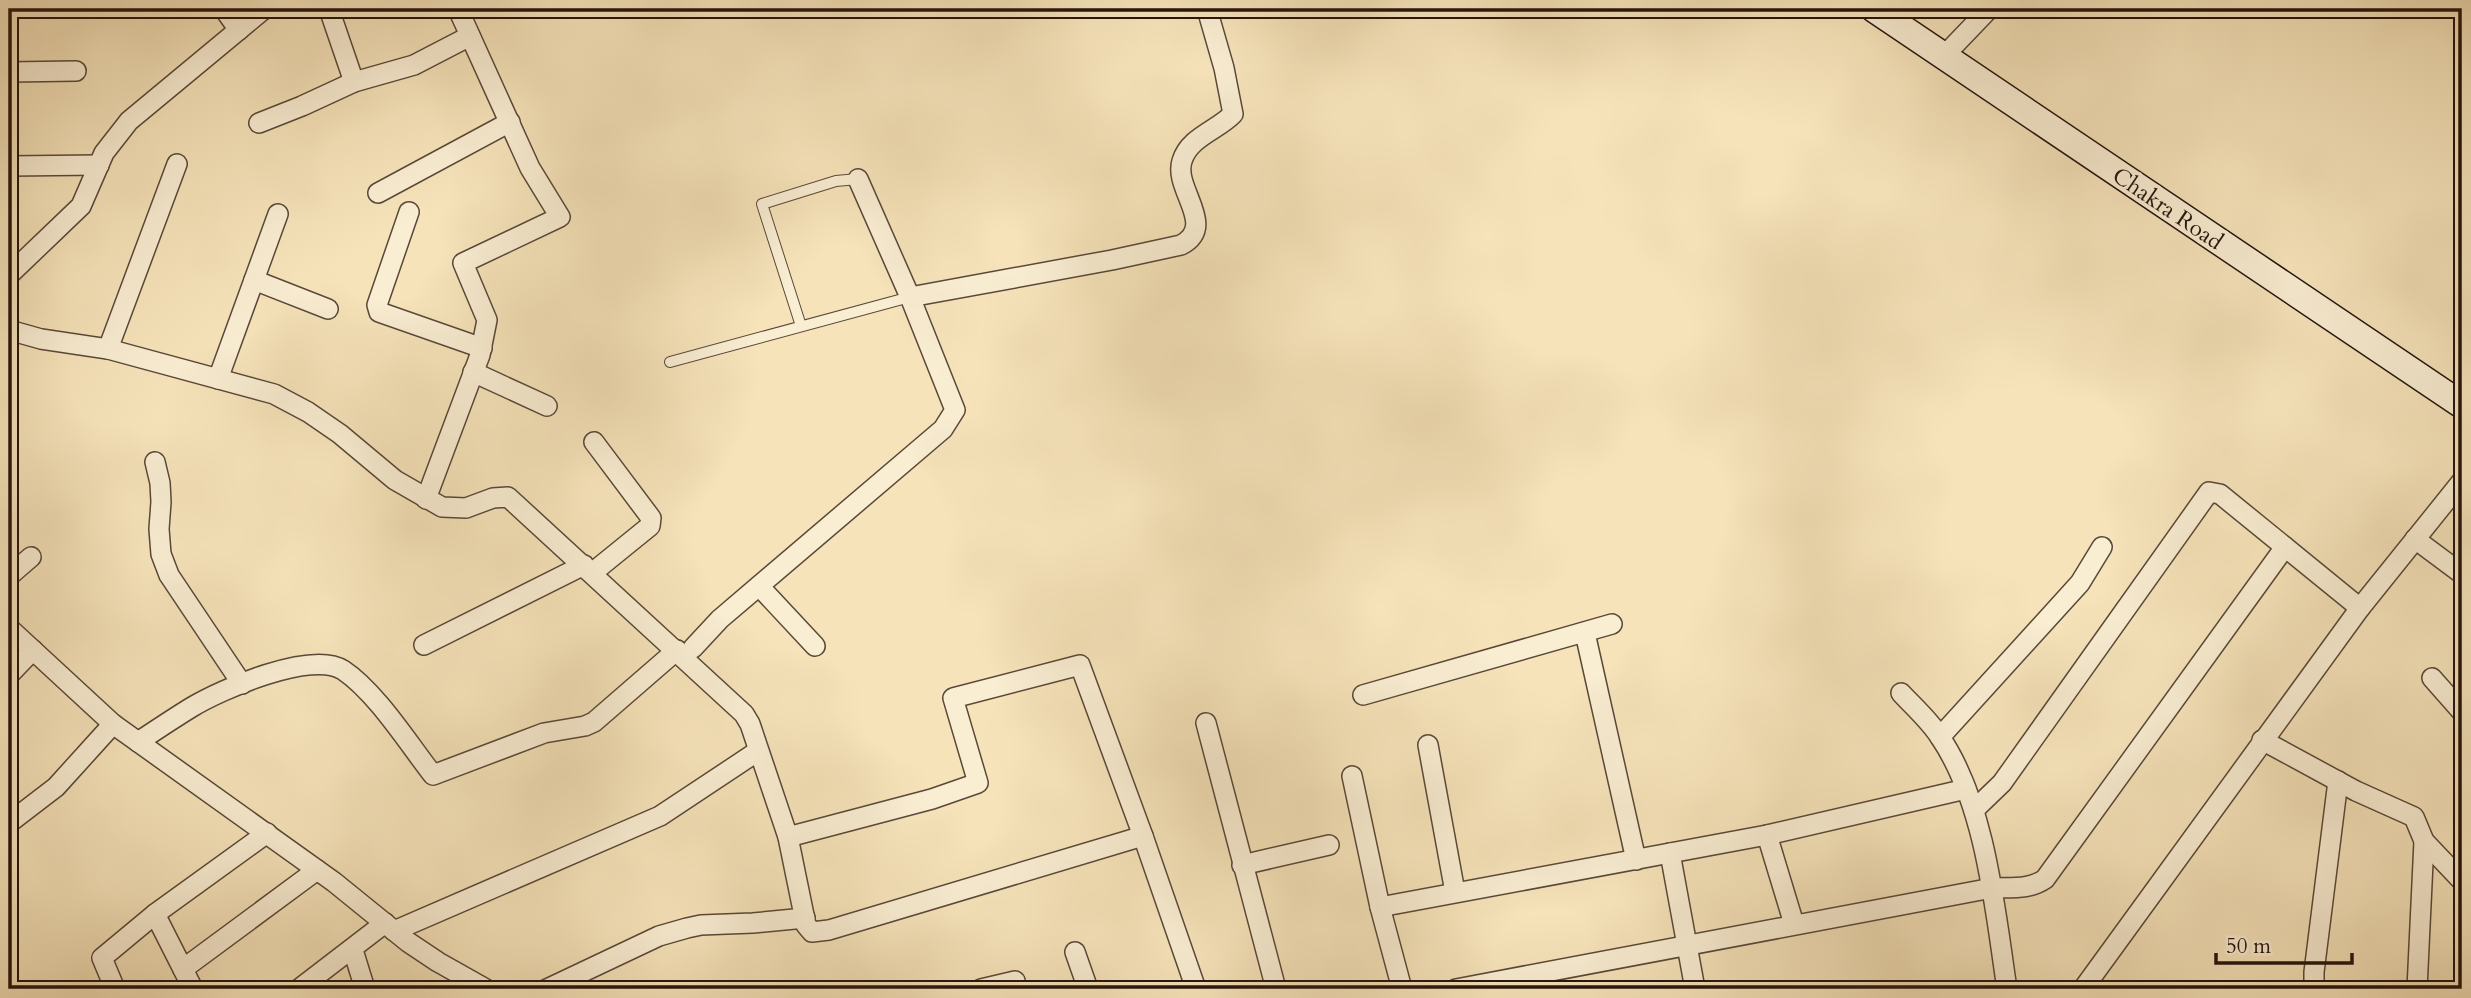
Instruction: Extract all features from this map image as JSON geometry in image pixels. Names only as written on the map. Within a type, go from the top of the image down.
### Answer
[{"type":"main road","name":"Chakra Road","points":[[1874,9],[2462,405]]},
{"type":"street","points":[[223,9],[239,30]]},
{"type":"street","points":[[9,275],[81,206],[104,153],[129,121],[264,9]]},
{"type":"street","points":[[329,9],[354,82]]},
{"type":"street","points":[[426,499],[482,348],[487,320],[463,263],[560,217],[530,168],[457,9]]},
{"type":"street","points":[[910,297],[1112,260],[1190,240],[1196,230],[1195,217],[1181,176],[1181,164],[1187,148],[1226,122],[1233,114],[1208,9]]},
{"type":"street","points":[[1943,57],[1989,9]]},
{"type":"street","points":[[259,123],[354,82],[414,65],[470,36]]},
{"type":"street","points":[[9,72],[76,71]]},
{"type":"street","points":[[378,193],[510,122]]},
{"type":"street","points":[[108,349],[177,164]]},
{"type":"street","points":[[9,166],[99,165]]},
{"type":"street","points":[[138,742],[195,705],[268,673],[326,663],[342,669],[365,690],[433,775],[544,733],[594,722],[685,649],[950,423],[955,410],[910,297],[858,179]]},
{"type":"street","points":[[409,212],[377,305],[379,312],[482,348]]},
{"type":"street","points":[[218,379],[278,214]]},
{"type":"street","points":[[254,280],[328,309]]},
{"type":"street","points":[[9,330],[41,339],[108,349],[274,394],[308,412],[340,434],[395,480],[442,507],[460,508],[493,498],[508,497],[588,569],[685,649],[744,714],[750,724],[788,838],[806,925],[812,932],[829,930],[1143,836]]},
{"type":"street","points":[[473,373],[547,406]]},
{"type":"street","points":[[424,645],[588,569],[650,526],[651,518],[594,442]]},
{"type":"street","points":[[155,462],[162,502],[159,529],[161,554],[169,575],[242,684]]},
{"type":"street","points":[[2083,989],[2360,608],[2462,481]]},
{"type":"street","points":[[1974,810],[2002,783],[2209,492],[2220,494],[2360,608]]},
{"type":"street","points":[[2415,539],[2462,575]]},
{"type":"street","points":[[1940,737],[2080,583],[2102,547]]},
{"type":"street","points":[[1456,989],[1992,888],[2029,887],[2045,879],[2285,547]]},
{"type":"street","points":[[9,576],[31,557]]},
{"type":"street","points":[[759,586],[815,646]]},
{"type":"street","points":[[1363,695],[1612,624]]},
{"type":"street","points":[[9,628],[114,724],[267,833],[389,927],[480,988]]},
{"type":"street","points":[[1585,633],[1636,860]]},
{"type":"street","points":[[9,676],[33,650]]},
{"type":"street","points":[[788,838],[932,799],[978,783],[954,698],[1080,665],[1196,989]]},
{"type":"street","points":[[2432,678],[2462,712]]},
{"type":"street","points":[[1901,693],[1940,737],[1974,810],[1992,888],[2007,989]]},
{"type":"street","points":[[1206,723],[1276,989]]},
{"type":"street","points":[[9,823],[56,787],[114,724]]},
{"type":"street","points":[[2262,740],[2338,781],[2414,817],[2424,841],[2462,881]]},
{"type":"street","points":[[1428,745],[1455,892]]},
{"type":"street","points":[[299,989],[389,927],[660,816],[758,751]]},
{"type":"street","points":[[1352,776],[1380,906],[1402,989]]},
{"type":"street","points":[[2314,989],[2338,781]]},
{"type":"street","points":[[1380,906],[1767,835],[1966,789]]},
{"type":"street","points":[[115,989],[102,958],[155,914],[267,833]]},
{"type":"street","points":[[1767,835],[1794,924]]},
{"type":"street","points":[[2417,989],[2424,841]]},
{"type":"street","points":[[1242,865],[1329,845]]},
{"type":"street","points":[[1670,853],[1695,989]]},
{"type":"street","points":[[183,969],[317,870]]},
{"type":"street","points":[[155,914],[193,989]]},
{"type":"street","points":[[547,989],[659,936],[687,928],[805,918]]},
{"type":"street","points":[[353,950],[365,989]]},
{"type":"street","points":[[1075,952],[1088,989]]},
{"type":"street","points":[[981,989],[1015,981]]},
{"type":"lane","points":[[801,326],[762,204],[836,181],[858,179]]},
{"type":"lane","points":[[670,362],[910,297]]}]
